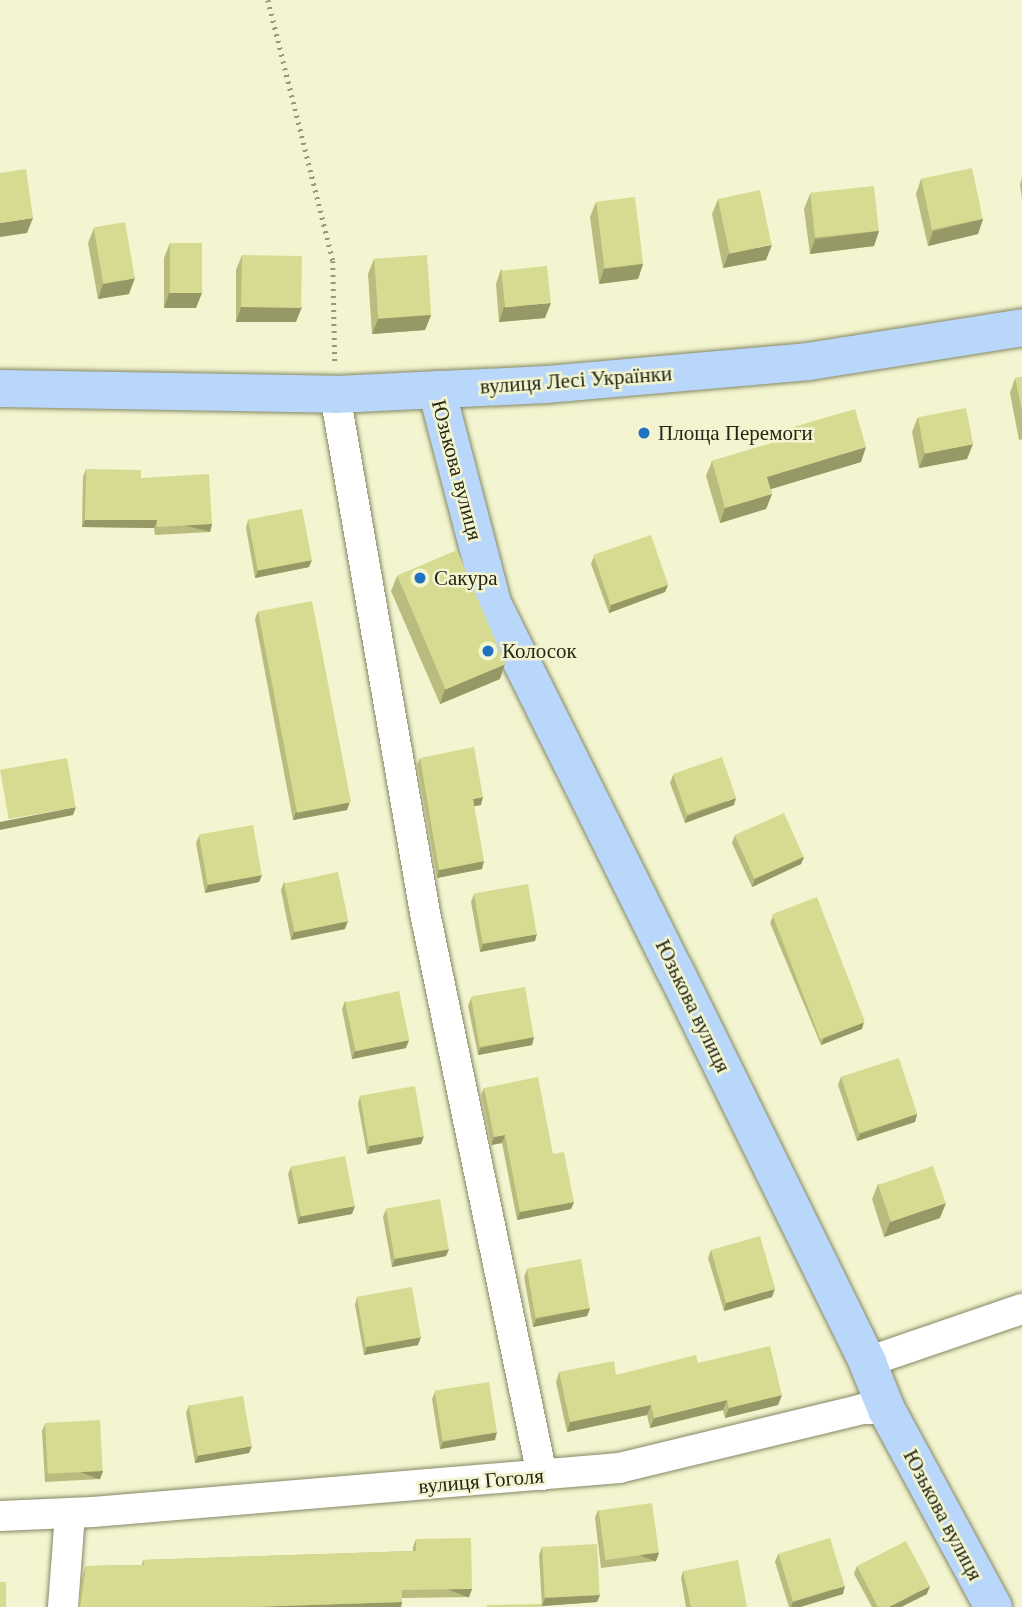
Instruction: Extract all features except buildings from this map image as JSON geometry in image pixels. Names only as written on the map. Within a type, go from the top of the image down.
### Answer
[{"type":"main road","name":"вулиця Лесі Українки","points":[[0,388],[335,394],[546,384],[808,361],[1022,327]]},
{"type":"main road","name":"Юзькова вулиця","points":[[436,389],[492,603],[867,1362],[886,1409],[993,1607]]},
{"type":"street","points":[[335,394],[425,913],[542,1475]]},
{"type":"street","points":[[867,1362],[1022,1309]]},
{"type":"street","name":"вулиця Гоголя","points":[[0,1516],[69,1513],[619,1468],[862,1409],[886,1409]]},
{"type":"street","points":[[63,1607],[69,1513]]},
{"type":"path","points":[[268,0],[333,261],[335,394]]},
{"type":"place","name":"Площа Перемоги","points":[[644,433]]},
{"type":"place","name":"Сакура","points":[[420,578]]},
{"type":"place","name":"Колосок","points":[[488,651]]}]
